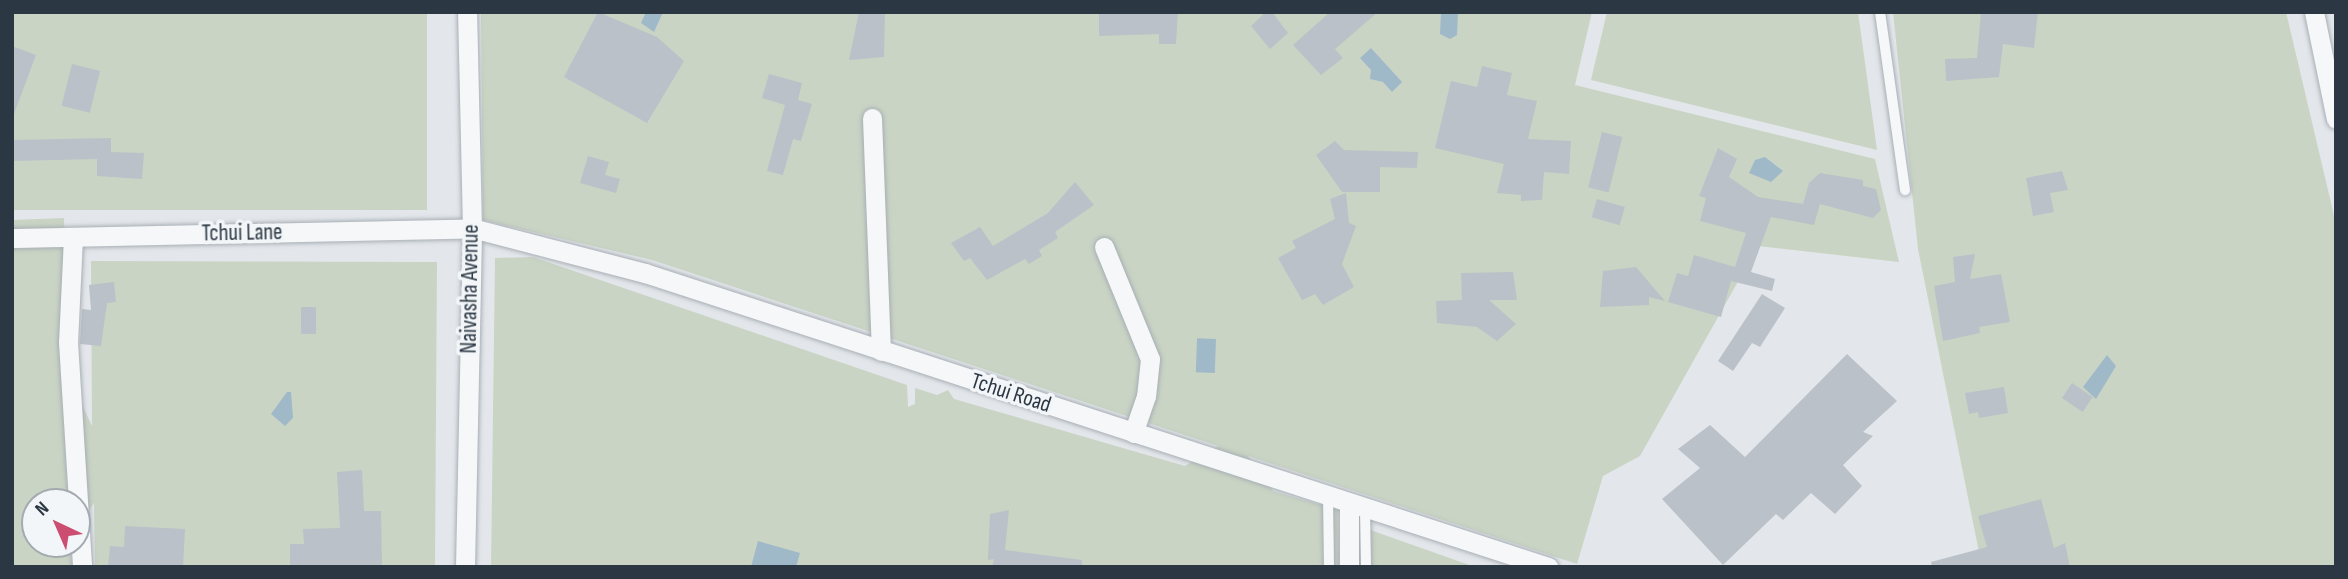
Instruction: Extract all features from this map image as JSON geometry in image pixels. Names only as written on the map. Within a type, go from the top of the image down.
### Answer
[{"type":"street","name":"Naivasha Avenue","points":[[465,567],[472,228],[467,12]]},
{"type":"street","points":[[2314,12],[2336,118]]},
{"type":"street","points":[[872,118],[881,351]]},
{"type":"street","name":"Tchui Lane","points":[[12,239],[472,228]]},
{"type":"street","name":"Tchui Road","points":[[472,228],[645,273],[1548,567]]},
{"type":"street","points":[[73,237],[68,342],[82,567]]},
{"type":"street","points":[[1104,247],[1150,359],[1146,396],[1133,433]]},
{"type":"street","points":[[1349,567],[1357,506]]},
{"type":"lane","points":[[1880,12],[1905,190]]},
{"type":"lane","points":[[1328,496],[1329,567]]},
{"type":"lane","points":[[1357,506],[1366,567]]},
{"type":"green space","points":[[12,12],[427,12],[427,210],[12,210]]},
{"type":"green space","points":[[481,12],[1592,12],[1575,85],[1875,159],[1899,262],[1758,246],[1640,456],[1603,476],[1577,564],[1248,456],[1273,491],[1338,510],[1339,567],[491,567],[495,258],[533,257],[907,385],[908,407],[915,404],[915,388],[937,395],[948,390],[954,399],[1185,466],[1218,446],[652,260],[483,220]]},
{"type":"green space","points":[[1607,12],[1858,12],[1877,150],[1591,80]]},
{"type":"green space","points":[[1893,12],[2286,12],[2336,224],[2336,567],[1982,567],[1918,249]]},
{"type":"green space","points":[[64,218],[68,375],[92,426],[91,261],[437,262],[435,567],[95,567],[94,503],[91,507],[91,488],[21,488],[21,558],[72,558],[72,567],[12,567],[12,220]]},
{"type":"green space","points":[[1359,526],[1475,567],[1362,567]]},
{"type":"water","points":[[646,12],[663,12],[654,32],[641,23]]},
{"type":"water","points":[[1441,12],[1458,12],[1457,35],[1450,39],[1440,34]]},
{"type":"water","points":[[1371,48],[1402,82],[1392,92],[1383,82],[1370,79],[1371,70],[1360,58]]},
{"type":"water","points":[[1765,157],[1783,171],[1771,182],[1749,173],[1755,160]]},
{"type":"water","points":[[1197,338],[1216,339],[1215,373],[1196,372]]},
{"type":"water","points":[[2107,355],[2116,366],[2096,399],[2083,387]]},
{"type":"water","points":[[287,392],[291,392],[293,418],[285,426],[271,414]]},
{"type":"water","points":[[758,541],[800,553],[796,567],[751,567]]},
{"type":"building","points":[[598,12],[657,37],[684,61],[647,123],[564,77]]},
{"type":"building","points":[[859,12],[885,12],[884,57],[849,60]]},
{"type":"building","points":[[1099,12],[1178,12],[1176,44],[1159,44],[1159,34],[1099,36]]},
{"type":"building","points":[[1266,12],[1272,12],[1288,33],[1270,49],[1251,26]]},
{"type":"building","points":[[1330,12],[1378,12],[1335,49],[1343,58],[1321,75],[1293,45]]},
{"type":"building","points":[[1981,12],[2038,12],[2034,48],[2003,44],[1999,77],[1946,81],[1945,59],[1977,58]]},
{"type":"building","points":[[12,46],[36,55],[14,114],[12,114]]},
{"type":"building","points":[[72,64],[100,71],[90,113],[62,106]]},
{"type":"building","points":[[1482,66],[1512,73],[1507,95],[1537,101],[1528,139],[1571,141],[1569,174],[1544,172],[1542,200],[1521,201],[1521,195],[1497,193],[1504,164],[1435,148],[1451,81],[1477,87]]},
{"type":"building","points":[[769,74],[802,83],[798,100],[812,104],[801,141],[793,139],[783,175],[767,171],[785,105],[762,98]]},
{"type":"building","points":[[1602,132],[1622,137],[1609,192],[1588,187]]},
{"type":"building","points":[[111,138],[111,152],[144,153],[142,179],[97,176],[97,159],[12,161],[12,140]]},
{"type":"building","points":[[1335,141],[1344,150],[1418,152],[1417,168],[1380,167],[1380,192],[1342,192],[1316,155]]},
{"type":"building","points":[[1718,148],[1737,159],[1729,177],[1758,197],[1803,204],[1809,183],[1820,173],[1863,180],[1863,186],[1876,189],[1881,210],[1873,218],[1820,204],[1814,225],[1771,217],[1751,272],[1775,279],[1772,291],[1731,281],[1721,317],[1668,302],[1677,273],[1688,276],[1694,255],[1735,267],[1746,233],[1700,221],[1706,198],[1699,196]]},
{"type":"building","points":[[588,156],[609,162],[605,175],[620,179],[616,193],[580,183]]},
{"type":"building","points":[[2062,171],[2068,190],[2050,193],[2054,212],[2033,216],[2026,178]]},
{"type":"building","points":[[1075,182],[1094,205],[1055,232],[1058,238],[1039,250],[1042,256],[1029,264],[1025,259],[987,280],[970,258],[964,261],[951,243],[980,227],[993,246],[1048,213]]},
{"type":"building","points":[[1346,193],[1349,223],[1356,226],[1342,264],[1354,287],[1323,305],[1315,294],[1302,300],[1278,258],[1296,248],[1292,241],[1335,219],[1330,199]]},
{"type":"building","points":[[1597,199],[1625,207],[1620,225],[1592,217]]},
{"type":"building","points":[[1975,254],[1970,279],[2001,274],[2010,322],[1979,327],[1980,333],[1943,341],[1934,286],[1955,282],[1953,257]]},
{"type":"building","points":[[1636,267],[1665,301],[1649,297],[1649,305],[1600,307],[1603,271]]},
{"type":"building","points":[[1513,272],[1517,300],[1489,300],[1516,324],[1497,341],[1477,327],[1437,323],[1436,301],[1462,300],[1461,273]]},
{"type":"building","points":[[114,282],[116,302],[107,303],[101,346],[80,344],[82,309],[91,310],[89,285]]},
{"type":"building","points":[[1762,294],[1785,308],[1760,347],[1752,343],[1733,371],[1718,361]]},
{"type":"building","points":[[301,307],[316,307],[316,334],[301,334]]},
{"type":"building","points":[[1847,354],[1897,401],[1863,432],[1873,436],[1843,465],[1862,486],[1835,514],[1811,493],[1783,520],[1776,514],[1723,565],[1662,499],[1700,468],[1678,449],[1710,425],[1745,457]]},
{"type":"building","points":[[2072,383],[2093,397],[2083,412],[2062,398]]},
{"type":"building","points":[[2004,387],[2008,413],[1979,418],[1978,412],[1969,414],[1965,393]]},
{"type":"building","points":[[362,470],[364,511],[381,511],[382,567],[290,567],[290,544],[304,544],[303,529],[340,528],[337,472]]},
{"type":"building","points":[[2041,499],[2054,548],[2065,543],[2070,567],[1932,567],[1931,562],[1987,547],[1978,516]]},
{"type":"building","points":[[1009,510],[1005,550],[1082,560],[1082,567],[992,567],[994,559],[988,560],[990,514]]},
{"type":"building","points":[[125,526],[185,529],[183,567],[108,567],[110,546],[124,547]]}]
